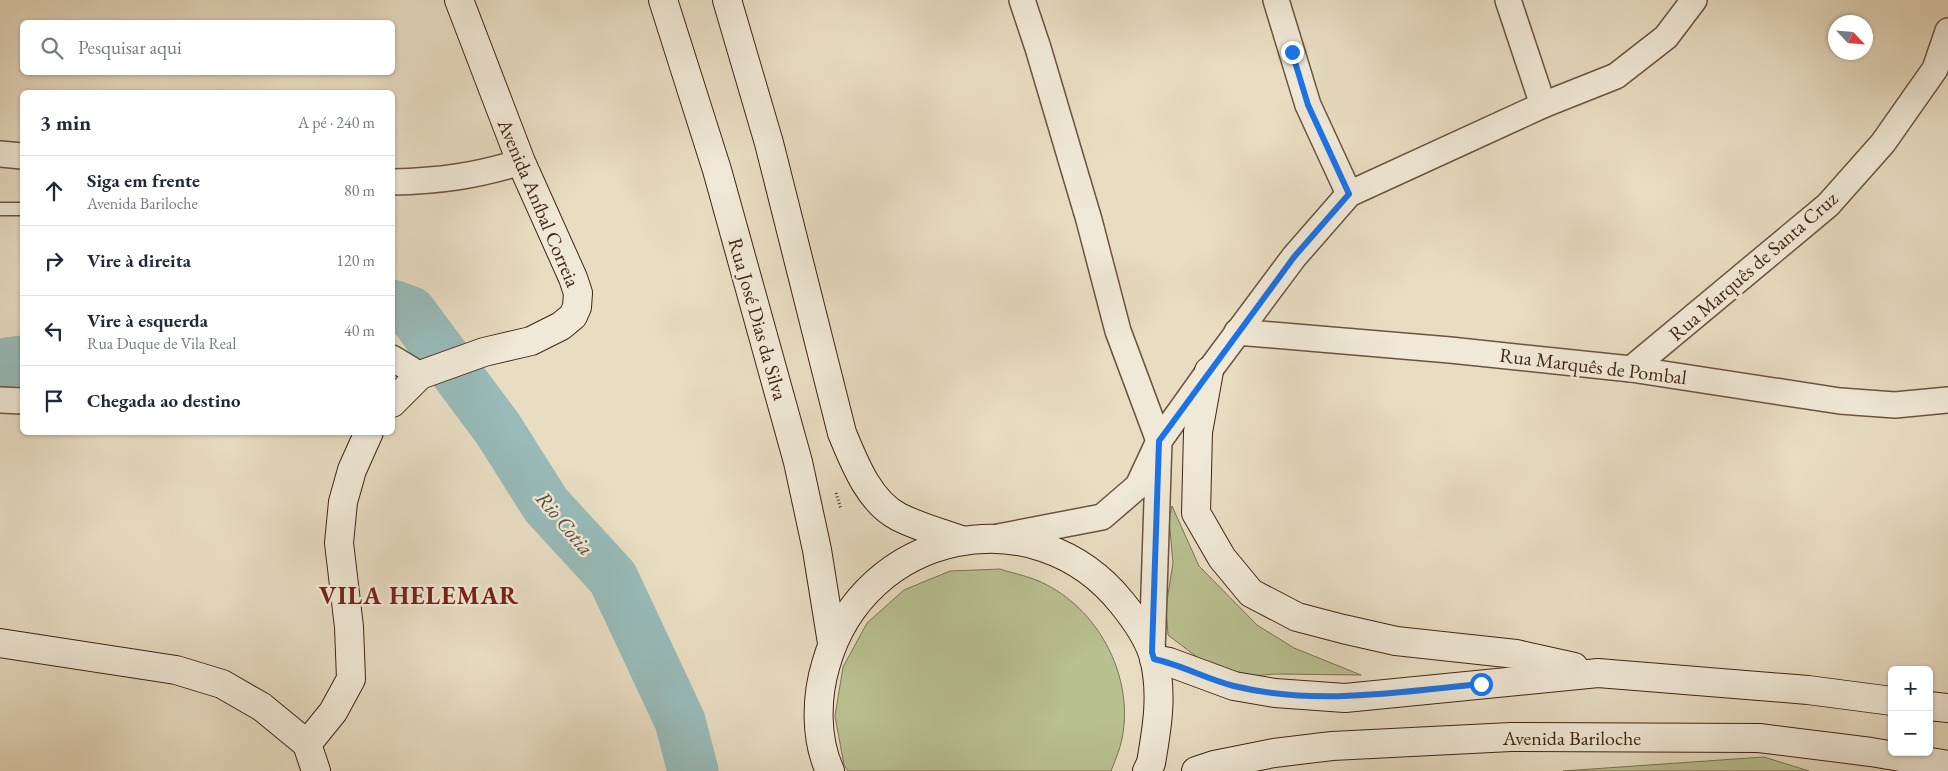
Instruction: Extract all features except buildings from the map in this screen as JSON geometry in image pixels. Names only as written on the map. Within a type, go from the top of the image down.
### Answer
[{"type":"main road","name":"Avenida Aníbal Correia","points":[[420,375],[484,352],[531,341],[561,326],[573,316],[577,307],[578,292],[574,278],[520,162],[459,0]]},
{"type":"main road","name":"Rua José Dias da Silva","points":[[663,0],[717,170],[798,462],[817,550],[832,643]]},
{"type":"main road","points":[[726,0],[769,143],[842,433],[859,473],[872,494],[898,517],[961,540]]},
{"type":"main road","points":[[1209,371],[1198,432],[1196,513],[1222,558],[1251,593],[1297,616],[1343,630],[1396,641],[1516,654],[1598,673],[1808,690],[1888,700]]},
{"type":"main road","points":[[395,400],[420,375]]},
{"type":"main road","points":[[307,744],[333,712],[351,679],[349,627],[339,543],[342,502],[352,470],[368,435]]},
{"type":"main road","points":[[830,771],[819,723],[820,682],[832,643],[853,606],[883,575],[920,553],[961,540],[994,538],[1043,546],[1079,563],[1110,587],[1134,618],[1153,656],[1160,708],[1151,763],[1147,771]]},
{"type":"main road","points":[[0,643],[176,670],[222,684],[262,707],[307,744],[316,771]]},
{"type":"main road","points":[[1153,656],[1234,686],[1275,693],[1346,698],[1598,673]]},
{"type":"main road","points":[[1933,706],[1948,708]]},
{"type":"main road","name":"Avenida Bariloche","points":[[1196,771],[1214,765],[1274,754],[1341,745],[1511,737],[1759,738],[1871,752],[1948,765]]},
{"type":"street","points":[[1022,0],[1089,220],[1118,331],[1159,441],[1153,656]]},
{"type":"street","points":[[1276,0],[1308,105],[1349,194]]},
{"type":"street","points":[[1508,0],[1543,105]]},
{"type":"street","points":[[994,538],[1102,517],[1138,486],[1159,441],[1209,371],[1294,257],[1349,194],[1543,105],[1616,76],[1666,37],[1694,0]]},
{"type":"street","name":"Rua Marquês de Santa Cruz","points":[[1631,369],[1828,205],[1883,143],[1935,69],[1948,31]]},
{"type":"street","points":[[0,154],[20,156]]},
{"type":"street","points":[[395,182],[451,179],[479,174],[520,162]]},
{"type":"street","name":"Rua Marquês de Pombal","points":[[1238,332],[1450,350],[1631,369],[1840,401],[1894,405],[1948,400]]},
{"type":"street","points":[[395,360],[420,375]]},
{"type":"street","points":[[0,400],[20,401]]},
{"type":"lane","points":[[0,208],[20,209]]},
{"type":"green space","points":[[1172,506],[1199,566],[1257,625],[1294,648],[1361,675],[1275,674],[1238,677],[1210,667],[1168,635],[1166,607],[1173,563],[1169,519]]},
{"type":"green space","points":[[1000,569],[1042,582],[1066,597],[1083,612],[1098,630],[1109,650],[1118,671],[1123,694],[1124,716],[1122,739],[1111,771],[848,771],[844,765],[835,716],[843,667],[867,623],[904,590],[950,571]]},
{"type":"green space","points":[[1764,757],[1809,771],[1563,771]]},
{"type":"waterway","name":"Rio Cotia","points":[[395,306],[411,312],[498,429],[546,505],[613,578],[680,721],[693,771]]},
{"type":"waterway","name":"Rio Cotia","points":[[0,364],[20,361]]},
{"type":"district","name":"VILA HELEMAR","points":[[419,595]]},
{"type":"route","points":[[1292,52],[1308,105],[1349,194],[1294,257],[1159,441],[1152,652],[1154,659],[1169,662],[1234,686],[1275,693],[1346,698],[1481,684]]}]
